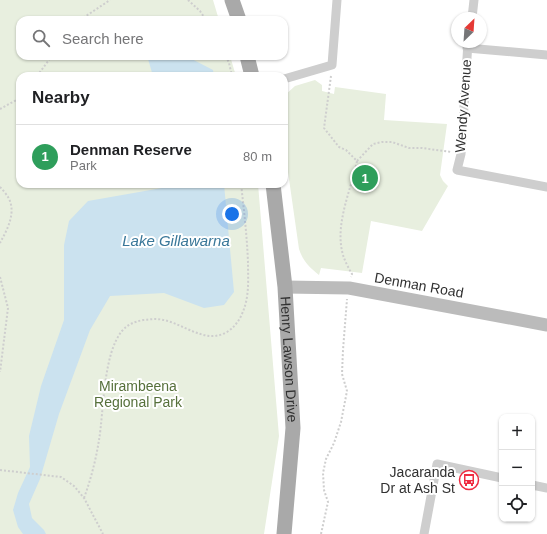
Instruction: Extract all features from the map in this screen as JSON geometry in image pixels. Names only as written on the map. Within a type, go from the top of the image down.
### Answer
[{"type":"main road","points":[[232,0],[238,16]]},
{"type":"main road","points":[[248,60],[251,72]]},
{"type":"main road","name":"Henry Lawson Drive","points":[[274,188],[282,248],[293,428],[284,534]]},
{"type":"street","points":[[288,78],[332,65],[337,0]]},
{"type":"street","points":[[473,12],[474,0]]},
{"type":"street","name":"Wendy Avenue","points":[[467,48],[461,154],[458,170],[547,187]]},
{"type":"street","points":[[487,48],[547,56]]},
{"type":"street","name":"Denman Road","points":[[285,287],[349,288],[547,325]]},
{"type":"street","points":[[424,534],[437,464],[499,477]]},
{"type":"street","points":[[535,486],[547,488]]},
{"type":"path","points":[[86,16],[110,0]]},
{"type":"path","points":[[188,0],[203,16]]},
{"type":"path","points":[[40,72],[49,60]]},
{"type":"path","points":[[228,60],[231,72]]},
{"type":"path","points":[[0,109],[16,100]]},
{"type":"path","points":[[356,161],[373,144],[382,142],[392,142],[409,148],[422,148],[461,154]]},
{"type":"path","points":[[0,187],[9,198],[12,210],[11,219],[0,243]]},
{"type":"path","points":[[84,498],[90,482],[99,439],[105,382],[113,349],[121,332],[131,323],[156,319],[171,322],[200,334],[213,336],[224,334],[234,328],[240,319],[246,301],[248,284],[246,230],[241,188]]},
{"type":"path","points":[[0,278],[8,308],[0,372]]},
{"type":"path","points":[[0,470],[61,477],[74,486],[84,498],[103,534]]},
{"type":"green space","name":"Mirambeena Regional Park","points":[[0,0],[213,0],[218,16],[16,16],[16,60],[231,60],[235,72],[16,72],[16,188],[258,188],[279,436],[264,534],[0,534]]},
{"type":"green space","points":[[315,80],[322,85],[322,91],[334,94],[335,87],[386,94],[384,120],[447,124],[440,175],[448,186],[422,231],[371,221],[362,273],[321,268],[319,275],[307,264],[299,249],[288,172],[288,92],[295,86]]},
{"type":"water","points":[[148,60],[194,60],[213,70],[213,72],[152,72]]},
{"type":"water","name":"Lake Gillawarna","points":[[162,188],[224,188],[234,292],[224,305],[204,308],[164,293],[110,296],[90,330],[59,414],[40,479],[29,504],[32,518],[46,534],[23,534],[18,527],[13,510],[18,493],[30,467],[29,436],[41,386],[64,320],[64,245],[69,221],[88,201]]},
{"type":"place","name":"Denman Reserve","points":[[365,178]]},
{"type":"place","name":"Jacaranda Dr at Ash St","points":[[469,480]]}]
